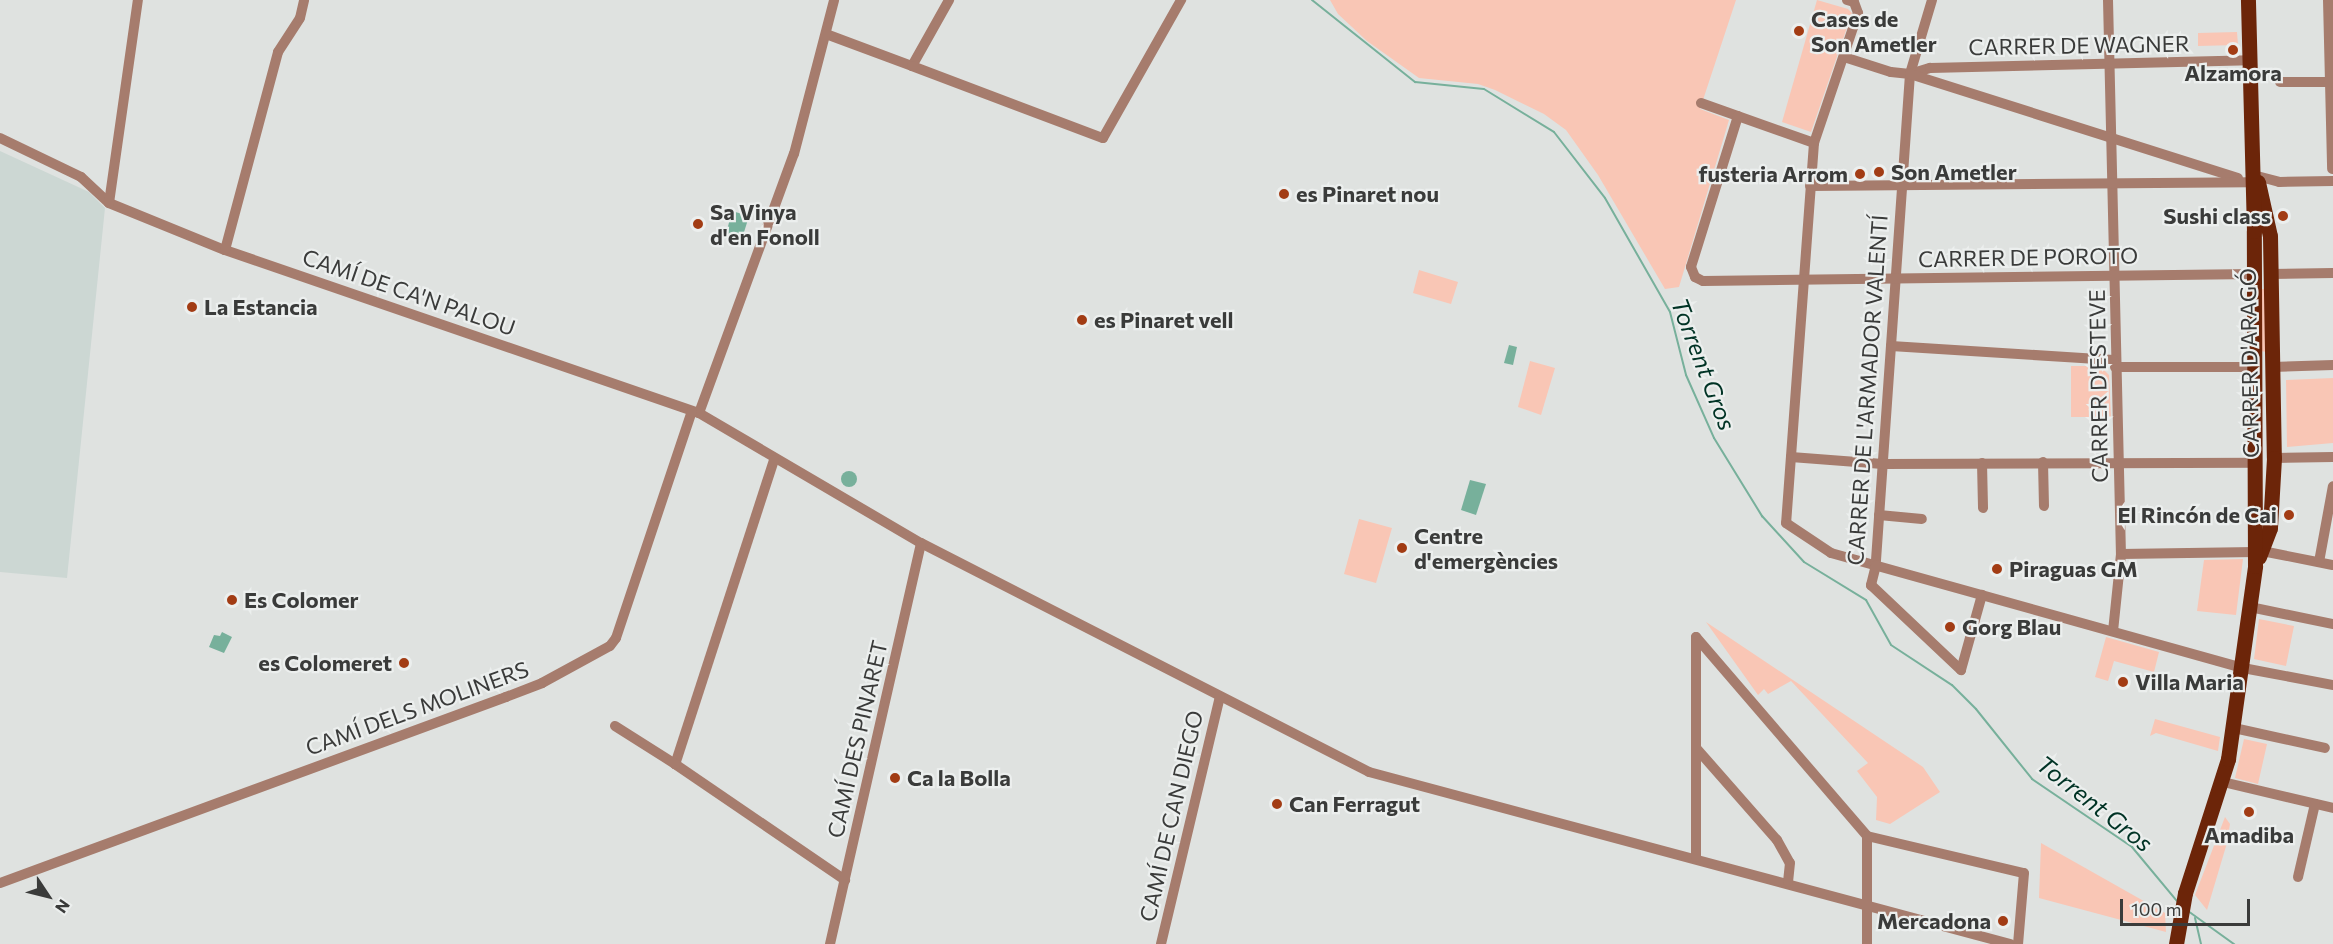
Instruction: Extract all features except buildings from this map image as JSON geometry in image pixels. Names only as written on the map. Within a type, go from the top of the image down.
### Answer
[{"type":"main road","name":"CARRER D'ARAGÓ","points":[[2248,0],[2252,159],[2270,236],[2274,454],[2272,509],[2257,556]]},
{"type":"main road","name":"CARRER D'ARAGÓ","points":[[2177,937],[2190,878],[2223,782],[2234,728],[2257,556],[2254,274],[2256,184]]},
{"type":"main road","points":[[2254,274],[2270,274]]},
{"type":"main road","points":[[2257,463],[2274,454]]},
{"type":"street","points":[[109,203],[138,0]]},
{"type":"street","points":[[225,250],[278,52],[300,18],[304,0]]},
{"type":"street","points":[[695,412],[794,154],[834,0]]},
{"type":"street","points":[[912,66],[949,0]]},
{"type":"street","points":[[826,34],[1103,138],[1180,0]]},
{"type":"street","points":[[1847,0],[1857,8],[1844,57],[1814,142],[1786,523],[1831,553],[2243,668],[2333,686]]},
{"type":"street","name":"CARRER DE L'ARMADOR VALENTÍ","points":[[1932,0],[1910,74],[1893,279],[1891,346],[1876,565],[1871,585],[1961,670],[1982,595]]},
{"type":"street","name":"CARRER D'ESTEVE","points":[[2108,0],[2121,554],[2113,631]]},
{"type":"street","points":[[2328,0],[2332,169]]},
{"type":"street","points":[[1844,57],[1891,72],[1910,74],[2110,140],[2256,184]]},
{"type":"street","name":"CARRER DE WAGNER","points":[[1910,74],[1930,68],[2109,66],[2250,60]]},
{"type":"street","points":[[2280,82],[2330,82]]},
{"type":"street","points":[[1701,103],[1814,142]]},
{"type":"street","name":"CARRER DE POROTO","points":[[1738,116],[1691,267],[1695,277],[1703,281],[2254,274]]},
{"type":"street","name":"CAMÍ DE CA'N PALOU","points":[[0,138],[81,177],[109,203],[225,250],[695,412],[774,460],[921,543],[1369,772],[1696,857],[2010,944]]},
{"type":"street","points":[[1810,186],[2112,182],[2256,184],[2333,181],[2333,190]]},
{"type":"street","points":[[2270,274],[2333,273]]},
{"type":"street","points":[[1891,346],[2115,364],[2255,367]]},
{"type":"street","points":[[2272,367],[2333,365]]},
{"type":"street","name":"CAMÍ DELS MOLINERS","points":[[0,883],[506,698],[542,683],[610,646],[616,638],[695,412]]},
{"type":"street","points":[[2274,454],[2333,457]]},
{"type":"street","points":[[1791,457],[1883,464],[2118,461],[2257,463]]},
{"type":"street","points":[[675,764],[774,460]]},
{"type":"street","points":[[2043,462],[2044,506]]},
{"type":"street","points":[[1982,463],[1983,508]]},
{"type":"street","points":[[2319,562],[2333,486]]},
{"type":"street","points":[[1879,515],[1922,519]]},
{"type":"street","name":"CAMÍ DES PINARET","points":[[830,944],[921,543]]},
{"type":"street","points":[[2121,554],[2257,556],[2333,565]]},
{"type":"street","points":[[2250,607],[2333,624]]},
{"type":"street","points":[[1696,857],[1696,637],[1867,836],[2024,873],[2018,944]]},
{"type":"street","name":"CAMÍ DE CAN DIEGO","points":[[1161,944],[1220,697]]},
{"type":"street","points":[[615,726],[675,764],[845,880]]},
{"type":"street","points":[[2234,728],[2325,748]]},
{"type":"street","points":[[1697,749],[1777,840],[1790,863],[1788,882]]},
{"type":"street","points":[[2223,782],[2333,808]]},
{"type":"street","points":[[2298,877],[2315,804]]},
{"type":"street","points":[[1867,836],[1867,944]]},
{"type":"shaded area","points":[[1330,0],[1736,0],[1700,109],[1729,120],[1679,287],[1665,289],[1598,175],[1566,130],[1544,114],[1495,90],[1478,84],[1419,78],[1367,41],[1338,14]]},
{"type":"shaded area","points":[[1817,0],[1848,9],[1852,13],[1811,132],[1782,122]]},
{"type":"shaded area","points":[[2237,32],[2238,45],[2198,46],[2198,33]]},
{"type":"shaded area","points":[[0,151],[89,192],[105,208],[67,578],[0,572]]},
{"type":"shaded area","points":[[732,211],[749,216],[741,242],[725,238]]},
{"type":"shaded area","points":[[1419,270],[1458,282],[1451,304],[1413,293]]},
{"type":"shaded area","points":[[2260,289],[2265,289],[2266,352],[2261,351]]},
{"type":"shaded area","points":[[1509,345],[1517,347],[1513,365],[1504,363]]},
{"type":"shaded area","points":[[1530,361],[1555,368],[1541,415],[1518,407]]},
{"type":"shaded area","points":[[2071,366],[2100,366],[2109,375],[2111,417],[2071,417]]},
{"type":"shaded area","points":[[2333,378],[2333,443],[2287,447],[2286,380]]},
{"type":"shaded area","points":[[849,471],[857,479],[849,487],[841,479]]},
{"type":"shaded area","points":[[1470,480],[1486,484],[1476,515],[1461,510]]},
{"type":"shaded area","points":[[1359,519],[1392,528],[1376,583],[1344,574]]},
{"type":"shaded area","points":[[2243,559],[2236,615],[2197,611],[2204,560]]},
{"type":"shaded area","points":[[2259,619],[2294,626],[2286,666],[2254,659]]},
{"type":"shaded area","points":[[1706,622],[1923,767],[1940,792],[1890,824],[1876,820],[1877,797],[1857,771],[1868,763],[1791,681],[1768,694],[1764,689],[1758,695]]},
{"type":"shaded area","points":[[222,632],[232,637],[224,653],[209,647],[214,635],[220,636]]},
{"type":"shaded area","points":[[2106,637],[2159,652],[2154,672],[2114,661],[2108,681],[2095,677]]},
{"type":"shaded area","points":[[2155,719],[2220,737],[2218,751],[2156,733],[2150,736]]},
{"type":"shaded area","points":[[2244,739],[2267,744],[2258,784],[2235,778]]},
{"type":"shaded area","points":[[2225,817],[2230,824],[2227,843],[2207,910],[2195,895]]},
{"type":"shaded area","points":[[2041,843],[2165,913],[2166,932],[2039,898]]},
{"type":"waterway","name":"Torrent Gros","points":[[1312,0],[1415,82],[1484,89],[1554,132],[1605,198],[1670,312],[1686,375],[1714,438],[1762,516],[1804,562],[1866,600],[1891,645],[1952,685],[1976,709],[2032,779],[2132,847],[2177,901]]},
{"type":"waterway","name":"Torrent Gros","points":[[2188,911],[2234,944]]},
{"type":"waterway","points":[[2195,918],[2201,944]]},
{"type":"place","name":"Cases de Son Ametler","points":[[1799,31]]},
{"type":"place","name":"Alzamora","points":[[2233,50]]},
{"type":"place","name":"Son Ametler","points":[[1879,172]]},
{"type":"place","name":"fusteria Arrom","points":[[1860,174]]},
{"type":"place","name":"es Pinaret nou","points":[[1284,194]]},
{"type":"place","name":"Sushi class","points":[[2283,216]]},
{"type":"place","name":"Sa Vinya d'en Fonoll","points":[[698,224]]},
{"type":"place","name":"La Estancia","points":[[192,307]]},
{"type":"place","name":"es Pinaret vell","points":[[1082,320]]},
{"type":"place","name":"El Rincón de Cai","points":[[2289,515]]},
{"type":"place","name":"Centre d'emergències","points":[[1402,548]]},
{"type":"place","name":"Piraguas GM","points":[[1997,569]]},
{"type":"place","name":"Es Colomer","points":[[232,600]]},
{"type":"place","name":"Gorg Blau","points":[[1950,627]]},
{"type":"place","name":"es Colomeret","points":[[404,663]]},
{"type":"place","name":"Villa Maria","points":[[2123,682]]},
{"type":"place","name":"Ca la Bolla","points":[[895,778]]},
{"type":"place","name":"Can Ferragut","points":[[1277,804]]},
{"type":"place","name":"Amadiba","points":[[2249,812]]},
{"type":"place","name":"Mercadona","points":[[2003,921]]}]
